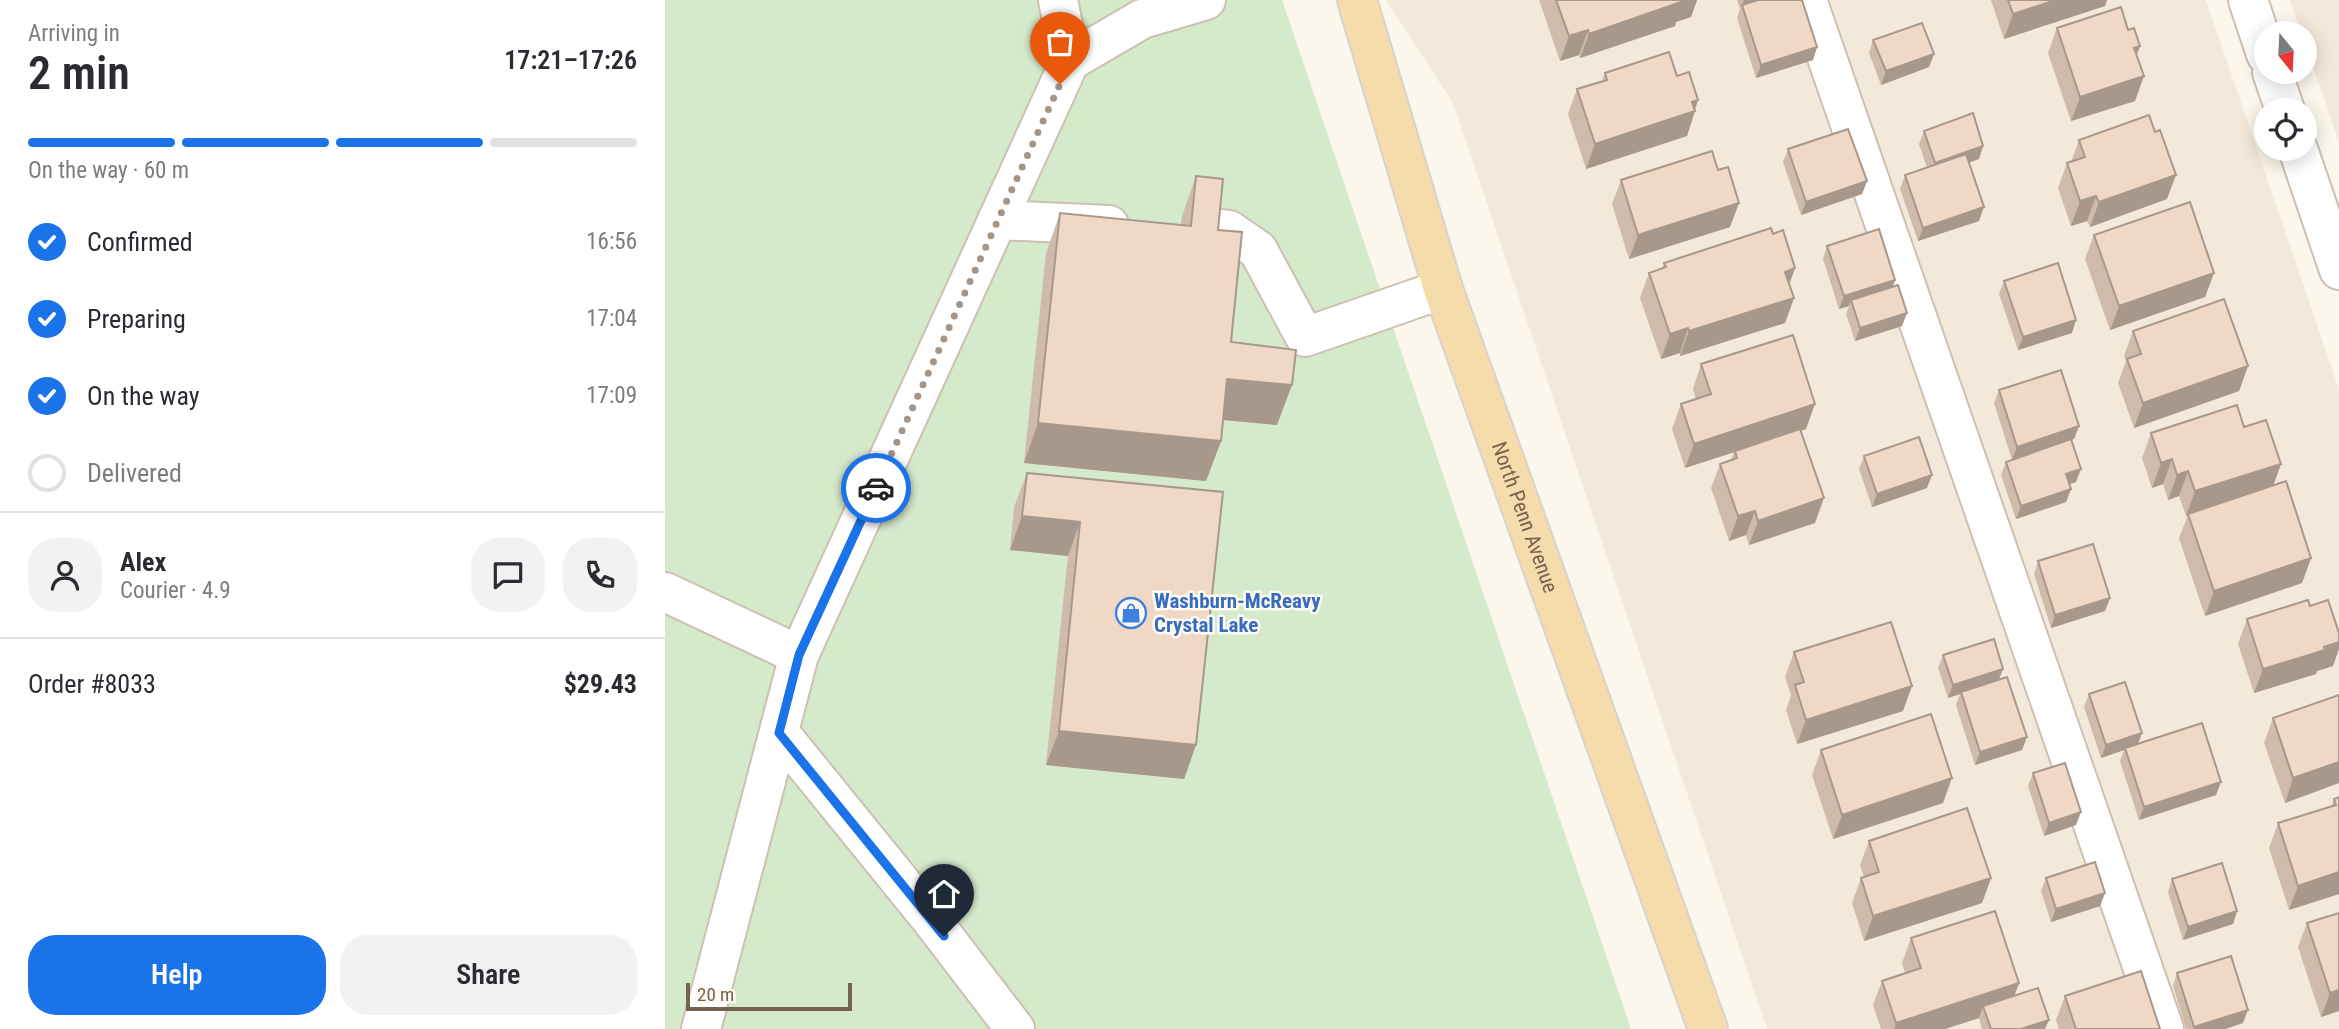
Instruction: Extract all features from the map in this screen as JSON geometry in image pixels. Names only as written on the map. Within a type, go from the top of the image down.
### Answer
[{"type":"main road","name":"North Penn Avenue","points":[[1357,0],[1443,289],[1708,1029]]},
{"type":"street","points":[[1058,0],[1070,61]]},
{"type":"street","points":[[701,1029],[799,655],[1070,61],[1142,19],[1206,0]]},
{"type":"street","points":[[1807,0],[2164,1029]]},
{"type":"street","points":[[2248,0],[2255,21]]},
{"type":"street","points":[[2302,161],[2339,270]]},
{"type":"street","points":[[997,220],[1229,230],[1258,250],[1305,337],[1443,289]]},
{"type":"street","points":[[665,592],[799,655]]},
{"type":"street","points":[[779,733],[930,918],[1015,1029]]},
{"type":"shaded area","points":[[1386,0],[2206,0],[2254,140],[2254,161],[2261,161],[2339,389],[2339,1029],[1767,1029],[1453,103]]},
{"type":"shaded area","points":[[2290,0],[2339,0],[2339,143],[2317,78],[2317,21],[2297,21]]},
{"type":"green space","points":[[665,0],[1282,0],[1631,1029],[665,1029]]},
{"type":"building","points":[[1556,0],[1684,1],[1589,34],[1588,30],[1569,36]]},
{"type":"building","points":[[1758,0],[1802,0],[1817,47],[1761,65],[1742,5]]},
{"type":"building","points":[[2008,0],[2056,0],[2013,14]]},
{"type":"building","points":[[2121,7],[2128,30],[2134,28],[2140,46],[2134,48],[2144,76],[2080,97],[2057,28]]},
{"type":"building","points":[[1922,23],[1934,54],[1886,71],[1873,40]]},
{"type":"building","points":[[1669,52],[1677,76],[1689,72],[1698,100],[1692,102],[1695,111],[1595,144],[1577,89],[1607,80],[1605,73]]},
{"type":"building","points":[[1973,113],[1983,146],[1935,163],[1924,131]]},
{"type":"building","points":[[2149,115],[2155,132],[2160,130],[2176,175],[2099,202],[2096,196],[2080,201],[2067,163],[2085,157],[2079,140]]},
{"type":"building","points":[[1848,129],[1867,181],[1806,202],[1788,149]]},
{"type":"building","points":[[1712,151],[1718,170],[1728,167],[1739,203],[1638,235],[1621,180]]},
{"type":"building","points":[[1966,154],[1984,207],[1923,228],[1905,175]]},
{"type":"building","points":[[1196,176],[1223,179],[1218,230],[1242,232],[1231,342],[1296,350],[1292,385],[1227,379],[1221,441],[1038,423],[1060,213],[1191,226]]},
{"type":"building","points":[[2190,202],[2214,273],[2119,306],[2094,235]]},
{"type":"building","points":[[1771,228],[1773,234],[1783,230],[1795,268],[1785,272],[1794,298],[1689,331],[1688,328],[1670,334],[1649,273],[1666,267],[1664,263]]},
{"type":"building","points":[[1879,229],[1895,280],[1844,296],[1827,246]]},
{"type":"building","points":[[2058,263],[2076,320],[2023,337],[2004,281]]},
{"type":"building","points":[[1898,285],[1907,313],[1860,328],[1851,300]]},
{"type":"building","points":[[2224,299],[2248,366],[2143,403],[2127,359],[2141,354],[2133,331]]},
{"type":"building","points":[[1793,335],[1815,404],[1694,444],[1681,404],[1711,394],[1701,364]]},
{"type":"building","points":[[2061,370],[2079,426],[2017,447],[1999,390]]},
{"type":"building","points":[[2237,405],[2244,427],[2266,420],[2281,464],[2195,491],[2188,471],[2177,475],[2172,459],[2161,463],[2151,433]]},
{"type":"building","points":[[1800,429],[1824,498],[1758,521],[1755,511],[1738,516],[1720,464],[1737,458],[1735,451]]},
{"type":"building","points":[[1919,437],[1932,475],[1877,494],[1864,456]]},
{"type":"building","points":[[2071,439],[2081,469],[2066,474],[2071,489],[2021,506],[2006,462]]},
{"type":"building","name":"Washburn-McReavy Crystal Lake","points":[[1027,473],[1223,492],[1196,745],[1059,731],[1080,522],[1022,516]]},
{"type":"building","points":[[2286,481],[2311,558],[2214,591],[2188,514]]},
{"type":"building","points":[[2093,544],[2110,598],[2055,615],[2038,561]]},
{"type":"building","points":[[2308,600],[2310,606],[2328,600],[2339,633],[2339,642],[2324,647],[2325,650],[2263,669],[2247,619]]},
{"type":"building","points":[[1891,622],[1912,686],[1806,720],[1795,685],[1804,682],[1794,652]]},
{"type":"building","points":[[1994,639],[2003,669],[1953,685],[1943,655]]},
{"type":"building","points":[[2007,677],[2027,737],[1980,752],[1961,692]]},
{"type":"building","points":[[2125,682],[2142,733],[2106,745],[2089,694]]},
{"type":"building","points":[[2339,695],[2339,762],[2293,778],[2273,718]]},
{"type":"building","points":[[1931,714],[1952,778],[1842,815],[1821,750]]},
{"type":"building","points":[[2202,723],[2221,782],[2144,807],[2125,748]]},
{"type":"building","points":[[2065,763],[2081,812],[2049,823],[2033,773]]},
{"type":"building","points":[[2339,797],[2339,872],[2298,886],[2278,823],[2336,805],[2334,799]]},
{"type":"building","points":[[1967,808],[1991,878],[1873,916],[1861,878],[1879,872],[1869,841]]},
{"type":"building","points":[[2095,862],[2105,893],[2056,909],[2046,878]]},
{"type":"building","points":[[2222,863],[2237,911],[2188,927],[2172,879]]},
{"type":"building","points":[[1995,911],[2019,983],[1896,1023],[1882,981],[1921,968],[1911,938]]},
{"type":"building","points":[[2339,913],[2339,990],[2330,993],[2307,923]]},
{"type":"building","points":[[2231,956],[2248,1010],[2194,1027],[2177,973]]},
{"type":"building","points":[[2141,971],[2160,1029],[2076,1029],[2065,996]]},
{"type":"building","points":[[2038,988],[2049,1020],[2021,1029],[1991,1029],[1983,1006]]},
{"type":"way so far","points":[[876,488],[1060,84]]},
{"type":"place","name":"Washburn-McReavy Crystal Lake","points":[[1131,613]]},
{"type":"route","points":[[876,488],[799,655],[779,733],[944,936]]}]
